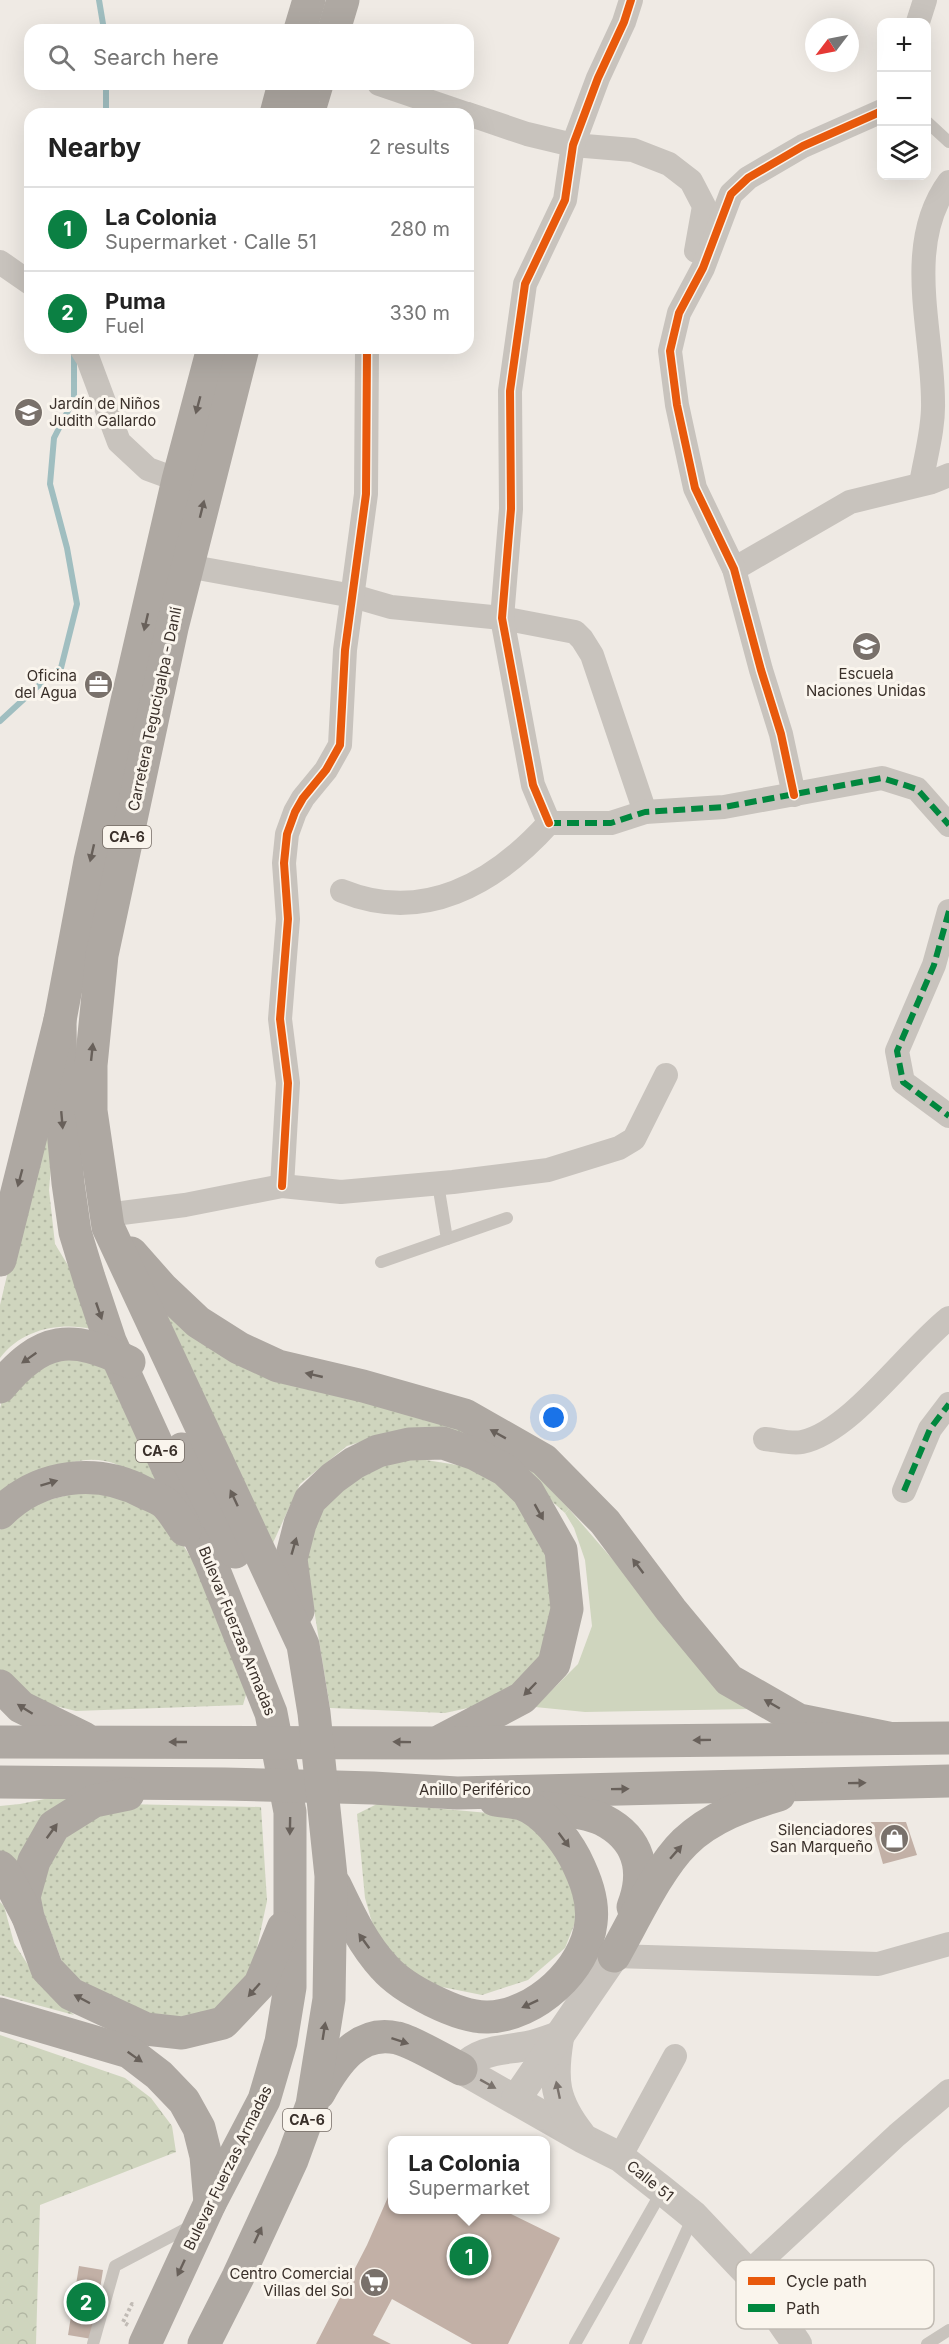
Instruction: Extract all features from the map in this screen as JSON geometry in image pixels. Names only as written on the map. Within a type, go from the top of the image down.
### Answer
[{"type":"highway","points":[[302,24],[309,0]]},
{"type":"highway","points":[[336,24],[343,0]]},
{"type":"highway","points":[[278,108],[282,90]]},
{"type":"highway","points":[[310,108],[315,90]]},
{"type":"highway","name":"Carretera Tegucigalpa - Danli","points":[[60,1020],[90,861],[178,480],[211,354]]},
{"type":"highway","name":"Carretera Tegucigalpa - Danli","points":[[107,1221],[91,1111],[91,1065],[102,955],[172,628],[241,354]]},
{"type":"highway","points":[[0,1260],[60,1020]]},
{"type":"highway","name":"Bulevar Fuerzas Armadas","points":[[60,1020],[61,1109],[75,1232],[110,1341],[211,1563],[271,1713],[290,1812],[290,1987],[282,2042],[264,2100],[207,2211],[134,2333]]},
{"type":"highway","points":[[107,1221],[162,1288],[198,1322],[239,1348],[278,1366],[363,1386],[465,1415],[544,1460],[605,1521],[671,1610],[729,1680],[799,1720],[888,1738]]},
{"type":"highway","name":"CA-6","points":[[107,1221],[290,1641],[314,1713],[331,1876],[329,1999],[312,2105],[287,2170],[238,2277],[204,2344]]},
{"type":"highway","points":[[0,1387],[21,1363],[43,1348],[66,1343],[88,1346],[111,1353],[129,1362],[144,1376],[161,1403],[186,1457],[290,1641]]},
{"type":"highway","points":[[290,1641],[291,1559],[300,1524],[310,1500],[333,1478],[354,1462],[378,1452],[409,1444],[443,1443],[475,1454],[505,1470],[528,1492],[561,1550],[567,1610],[554,1664],[522,1698],[437,1743]]},
{"type":"highway","points":[[0,1513],[12,1501],[41,1485],[71,1477],[99,1478],[131,1485],[166,1504],[211,1563]]},
{"type":"highway","points":[[0,1686],[21,1707],[94,1742]]},
{"type":"highway","points":[[0,1742],[437,1743],[949,1738]]},
{"type":"highway","name":"Anillo Periférico","points":[[0,1782],[373,1788],[458,1793],[949,1781]]},
{"type":"highway","points":[[27,1917],[24,1897],[32,1870],[54,1826],[94,1801],[179,1784]]},
{"type":"highway","points":[[614,1956],[668,1862],[685,1842],[708,1825],[742,1806],[814,1784]]},
{"type":"highway","points":[[458,1793],[601,1819],[616,1829],[630,1843],[640,1863],[640,1881],[614,1956]]},
{"type":"highway","points":[[331,1876],[354,1925],[385,1969],[422,1996],[461,2013],[488,2017],[519,2010],[542,1999],[561,1983],[576,1963],[586,1944],[591,1922],[587,1882],[566,1840],[548,1822],[524,1805]]},
{"type":"highway","points":[[0,1868],[4,1871],[27,1917],[47,1969],[71,1994],[146,2029],[182,2033],[223,2023],[260,1984],[282,1931],[289,1875]]},
{"type":"highway","points":[[0,2014],[129,2052],[159,2075],[184,2101],[199,2128],[206,2156],[207,2211]]},
{"type":"highway","points":[[312,2105],[333,2068],[353,2046],[375,2037],[397,2038],[461,2069]]},
{"type":"street","points":[[549,823],[533,785],[502,618],[511,509],[510,391],[525,284],[565,200],[573,145],[631,0]]},
{"type":"street","points":[[919,18],[924,0]]},
{"type":"street","points":[[397,90],[450,108]]},
{"type":"street","points":[[794,795],[781,734],[734,569],[695,488],[677,405],[670,351],[679,313],[703,268],[731,194],[748,178],[803,146],[877,113]]},
{"type":"street","points":[[474,116],[527,134],[573,145],[633,150],[669,164],[691,182],[704,206],[694,259],[693,289]]},
{"type":"street","points":[[921,484],[933,404],[922,269],[929,226],[938,196],[949,182]]},
{"type":"street","points":[[0,262],[24,279]]},
{"type":"street","points":[[85,354],[119,442],[147,469],[178,480]]},
{"type":"street","points":[[282,1186],[288,1083],[280,1019],[288,919],[285,863],[287,834],[294,812],[326,770],[340,745],[345,650],[354,596],[358,538],[366,494],[367,354]]},
{"type":"street","points":[[734,569],[850,502],[949,475]]},
{"type":"street","points":[[187,566],[354,596],[391,607],[502,618],[575,632],[592,655],[645,812]]},
{"type":"street","points":[[342,891],[365,900],[390,904],[431,900],[465,889],[492,873],[536,837],[549,823],[611,823],[645,812],[724,807],[882,778],[917,789],[949,825]]},
{"type":"street","points":[[949,911],[942,965],[897,1051],[903,1082],[949,1116]]},
{"type":"street","points":[[107,1221],[282,1186],[341,1192],[438,1184],[548,1170],[619,1148],[634,1138],[666,1075]]},
{"type":"street","points":[[765,1438],[801,1442],[830,1431],[879,1387],[949,1318]]},
{"type":"street","points":[[904,1491],[930,1429],[949,1404]]},
{"type":"street","points":[[516,2099],[614,1956],[878,1964],[949,1944]]},
{"type":"street","points":[[461,2069],[472,2058],[487,2052],[530,2046],[559,2036]]},
{"type":"street","points":[[559,2036],[555,2062],[556,2090],[566,2116],[582,2138]]},
{"type":"street","points":[[620,2157],[675,2056]]},
{"type":"street","name":"Calle 51","points":[[461,2069],[620,2157],[694,2216],[736,2260]]},
{"type":"street","points":[[762,2260],[897,2135],[949,2091]]},
{"type":"street","name":"Calle 51","points":[[787,2329],[797,2344]]},
{"type":"lane","points":[[931,125],[949,142]]},
{"type":"lane","points":[[438,1184],[447,1239]]},
{"type":"lane","points":[[381,1262],[507,1218]]},
{"type":"lane","points":[[575,2344],[662,2190]]},
{"type":"lane","points":[[93,2344],[115,2266],[207,2211]]},
{"type":"lane","points":[[635,2344],[694,2216]]},
{"type":"lane","points":[[927,2344],[949,2330]]},
{"type":"path","points":[[132,2304],[134,2333]]},
{"type":"green space","points":[[42,1128],[54,1128],[49,1190],[55,1244],[69,1267],[93,1329],[67,1326],[42,1330],[19,1340],[0,1358],[0,1305]]},
{"type":"green space","points":[[153,1298],[471,1428],[536,1474],[569,1509],[565,1513],[528,1480],[403,1429],[347,1446],[300,1484],[272,1545]]},
{"type":"green space","points":[[103,1356],[173,1498],[125,1468],[103,1461],[88,1460],[57,1467],[0,1493],[0,1408],[4,1392],[38,1359]]},
{"type":"green space","points":[[400,1456],[464,1466],[488,1477],[511,1493],[554,1562],[552,1639],[519,1687],[486,1704],[445,1713],[330,1708],[305,1554],[312,1522],[339,1480]]},
{"type":"green space","points":[[95,1488],[126,1496],[143,1504],[162,1520],[179,1540],[207,1588],[248,1688],[243,1705],[76,1711],[39,1702],[0,1674],[0,1530],[26,1506]]},
{"type":"green space","points":[[569,1509],[639,1590],[749,1709],[585,1712],[535,1707],[578,1664],[592,1626],[585,1560],[574,1528],[565,1513]]},
{"type":"green space","points":[[64,1795],[78,1796],[18,1877],[0,1855],[0,1806]]},
{"type":"green space","points":[[379,1803],[511,1815],[551,1834],[580,1910],[565,1948],[528,1980],[482,1995],[437,1986],[402,1969],[376,1936],[365,1898],[357,1814]]},
{"type":"green space","points":[[125,1804],[261,1807],[267,1901],[254,1962],[238,1993],[207,2014],[164,2019],[87,1986],[64,1967],[39,1900],[43,1868],[63,1840],[93,1816]]},
{"type":"green space","points":[[0,1902],[4,1906],[14,1943],[37,1979],[74,2015],[0,1995]]},
{"type":"green space","points":[[0,2035],[125,2078],[151,2098],[172,2126],[176,2152],[40,2205],[36,2344],[0,2344]]},
{"type":"building","name":"Silenciadores San Marqueño","points":[[871,1822],[906,1822],[917,1855],[883,1864]]},
{"type":"building","points":[[388,2197],[388,2214],[511,2214],[560,2238],[508,2344],[472,2344],[392,2299],[373,2335],[391,2344],[316,2344],[367,2245]]},
{"type":"building","points":[[79,2266],[103,2270],[92,2339],[68,2335]]},
{"type":"waterway","points":[[99,0],[103,24]]},
{"type":"waterway","points":[[106,90],[106,108]]},
{"type":"waterway","points":[[0,721],[61,668],[77,604],[67,548],[50,484],[54,438],[74,399],[74,354]]},
{"type":"marked path","points":[[549,823],[611,823],[645,812],[724,807],[882,778],[917,789],[949,825]]},
{"type":"marked path","points":[[949,911],[934,965],[897,1051],[903,1082],[949,1116]]},
{"type":"marked path","points":[[904,1491],[930,1429],[949,1404]]},
{"type":"cycle path","points":[[549,823],[533,785],[502,618],[511,509],[510,391],[525,284],[565,200],[573,145],[631,0]]},
{"type":"cycle path","points":[[794,795],[781,734],[734,569],[695,488],[677,405],[670,351],[679,313],[703,268],[731,194],[748,178],[803,146],[877,113]]},
{"type":"cycle path","points":[[282,1186],[288,1083],[280,1019],[288,919],[284,863],[287,834],[295,812],[303,798],[326,770],[340,745],[345,650],[366,494],[367,354]]},
{"type":"place","name":"Jardín de Niños Judith Gallardo","points":[[28,413]]},
{"type":"place","name":"Escuela Naciones Unidas","points":[[866,647]]},
{"type":"place","name":"Oficina del Agua","points":[[98,685]]},
{"type":"place","name":"Silenciadores San Marqueño","points":[[894,1839]]},
{"type":"place","name":"La Colonia","points":[[469,2256]]},
{"type":"place","name":"Centro Comercial Villas del Sol","points":[[374,2283]]},
{"type":"place","name":"Puma","points":[[86,2302]]}]
